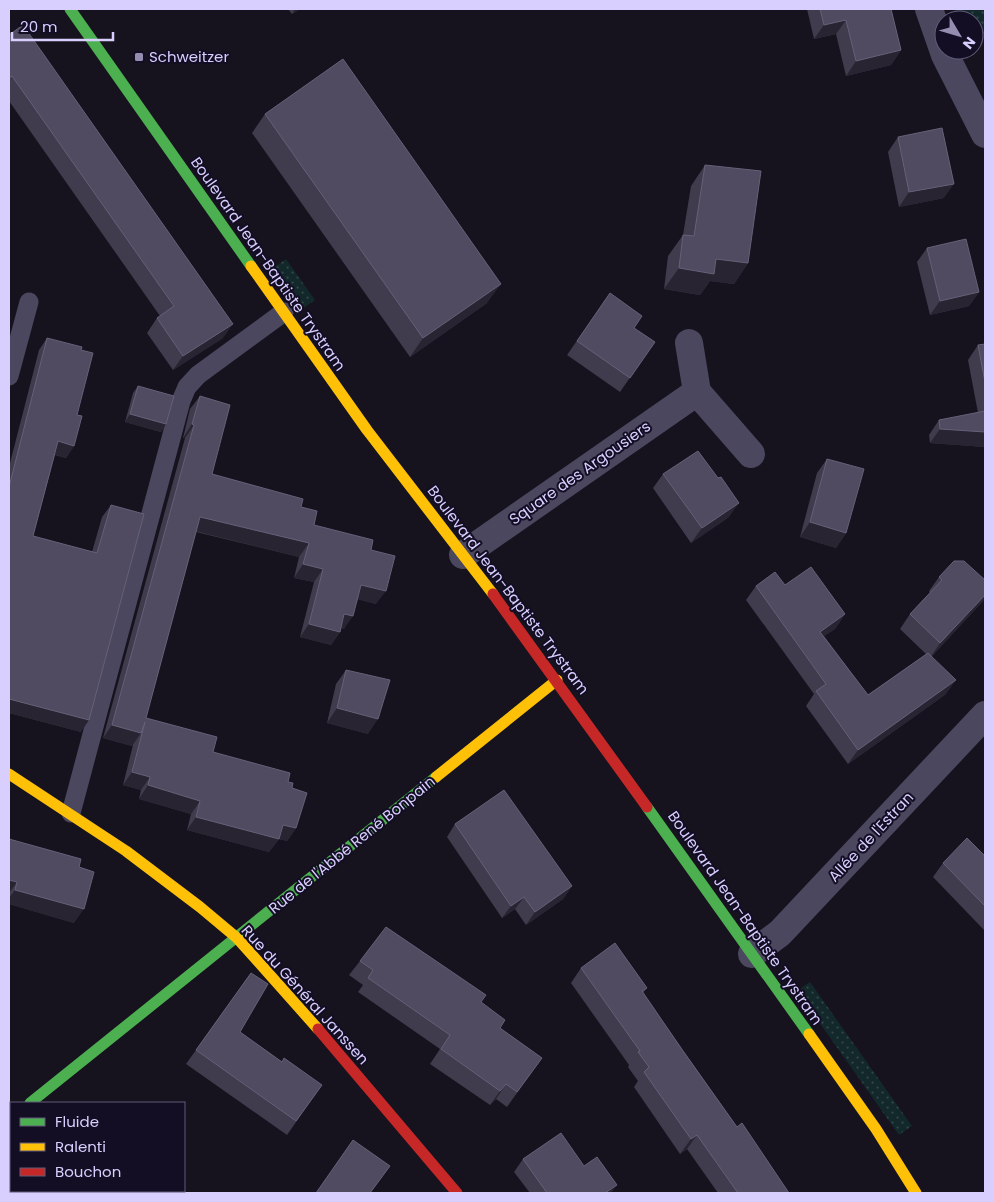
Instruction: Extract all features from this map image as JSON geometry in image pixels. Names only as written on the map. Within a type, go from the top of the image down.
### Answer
[{"type":"street","points":[[929,9],[945,56],[985,134]]},
{"type":"street","name":"Boulevard Jean-Baptiste Trystram","points":[[72,10],[367,430],[557,680],[876,1129],[916,1193]]},
{"type":"street","points":[[689,344],[697,392],[751,454]]},
{"type":"street","name":"Square des Argousiers","points":[[463,555],[697,392]]},
{"type":"street","name":"Rue de l'Abbé René Bonpain","points":[[31,1102],[557,680]]},
{"type":"street","name":"Allée de l'Estran","points":[[752,954],[780,933],[985,715]]},
{"type":"street","name":"Rue du Général Janssen","points":[[9,774],[71,813],[163,878],[237,938],[279,983],[457,1193]]},
{"type":"lane","points":[[9,376],[28,302]]},
{"type":"lane","points":[[71,813],[181,401],[188,387],[198,375],[284,312]]},
{"type":"green space","points":[[985,9],[985,39],[984,10],[954,10]]},
{"type":"green space","points":[[286,259],[315,300],[302,309],[273,268]]},
{"type":"green space","points":[[810,982],[912,1126],[899,1135],[797,991]]},
{"type":"building","points":[[820,9],[891,9],[901,50],[856,61],[846,20],[824,25]]},
{"type":"building","points":[[23,25],[233,324],[183,356],[157,318],[174,306],[12,76],[9,78],[9,35]]},
{"type":"building","points":[[343,59],[501,284],[423,338],[265,114]]},
{"type":"building","points":[[942,128],[954,184],[909,192],[898,137]]},
{"type":"building","points":[[705,165],[761,171],[748,263],[716,259],[714,274],[679,268],[683,235],[694,236]]},
{"type":"building","points":[[966,239],[979,292],[940,301],[927,248]]},
{"type":"building","points":[[610,293],[642,316],[634,328],[655,342],[630,378],[577,341]]},
{"type":"building","points":[[47,338],[82,347],[81,350],[93,353],[77,415],[82,416],[74,446],[58,441],[33,536],[97,553],[111,505],[144,514],[89,720],[9,699],[9,487]]},
{"type":"building","points":[[985,344],[985,382],[978,345]]},
{"type":"building","points":[[138,386],[174,396],[166,424],[130,414]]},
{"type":"building","points":[[200,396],[230,405],[212,474],[303,499],[301,507],[317,511],[314,525],[373,540],[371,550],[395,556],[386,591],[361,585],[353,616],[344,614],[340,632],[309,624],[323,569],[303,564],[309,543],[200,517],[146,718],[217,737],[213,752],[290,773],[288,782],[293,783],[292,788],[307,793],[296,828],[283,825],[279,839],[196,817],[200,801],[148,785],[150,777],[132,772],[145,722],[141,733],[112,725],[194,425],[192,424]]},
{"type":"building","points":[[985,411],[985,432],[940,429],[939,420]]},
{"type":"building","points":[[698,451],[718,478],[721,477],[739,503],[702,528],[663,474]]},
{"type":"building","points":[[827,459],[864,469],[846,533],[810,522]]},
{"type":"building","points":[[954,561],[964,561],[985,580],[985,595],[940,643],[910,614],[942,580],[939,577]]},
{"type":"building","points":[[811,567],[845,614],[820,632],[868,695],[928,653],[956,680],[858,750],[816,691],[826,684],[756,586],[775,572],[785,585]]},
{"type":"building","points":[[346,670],[390,680],[378,719],[337,708]]},
{"type":"building","points":[[504,790],[572,886],[535,912],[524,897],[511,906],[455,824]]},
{"type":"building","points":[[967,838],[985,856],[985,906],[943,863]]},
{"type":"building","points":[[9,839],[81,859],[79,867],[94,872],[84,909],[15,890],[17,882],[9,880]]},
{"type":"building","points":[[386,927],[486,995],[481,1002],[505,1020],[500,1028],[542,1058],[517,1092],[506,1084],[500,1091],[441,1049],[450,1035],[368,978],[373,970],[360,961]]},
{"type":"building","points":[[615,943],[647,988],[642,991],[683,1051],[737,1127],[742,1123],[789,1193],[738,1193],[697,1135],[691,1139],[644,1072],[649,1067],[638,1052],[640,1051],[581,968]]},
{"type":"building","points":[[251,973],[268,984],[240,1032],[282,1062],[284,1058],[322,1085],[296,1121],[196,1050]]},
{"type":"building","points":[[561,1133],[584,1166],[597,1157],[617,1185],[605,1193],[547,1193],[523,1159]]},
{"type":"building","points":[[353,1140],[390,1166],[370,1193],[316,1193]]},
{"type":"building","points":[[34,1192],[84,1192],[83,1193]]},
{"type":"traffic: fast","points":[[70,9],[251,266]]},
{"type":"traffic: fast","points":[[31,1102],[436,777]]},
{"type":"traffic: fast","points":[[647,807],[809,1034]]},
{"type":"traffic: slow","points":[[251,266],[367,430],[493,594]]},
{"type":"traffic: slow","points":[[436,777],[557,680]]},
{"type":"traffic: slow","points":[[9,774],[126,851],[200,907],[237,938],[318,1029]]},
{"type":"traffic: slow","points":[[809,1034],[876,1129],[916,1193]]},
{"type":"traffic: jam","points":[[493,594],[647,807]]},
{"type":"traffic: jam","points":[[318,1029],[457,1193]]},
{"type":"place","name":"Schweitzer","points":[[139,57]]}]
